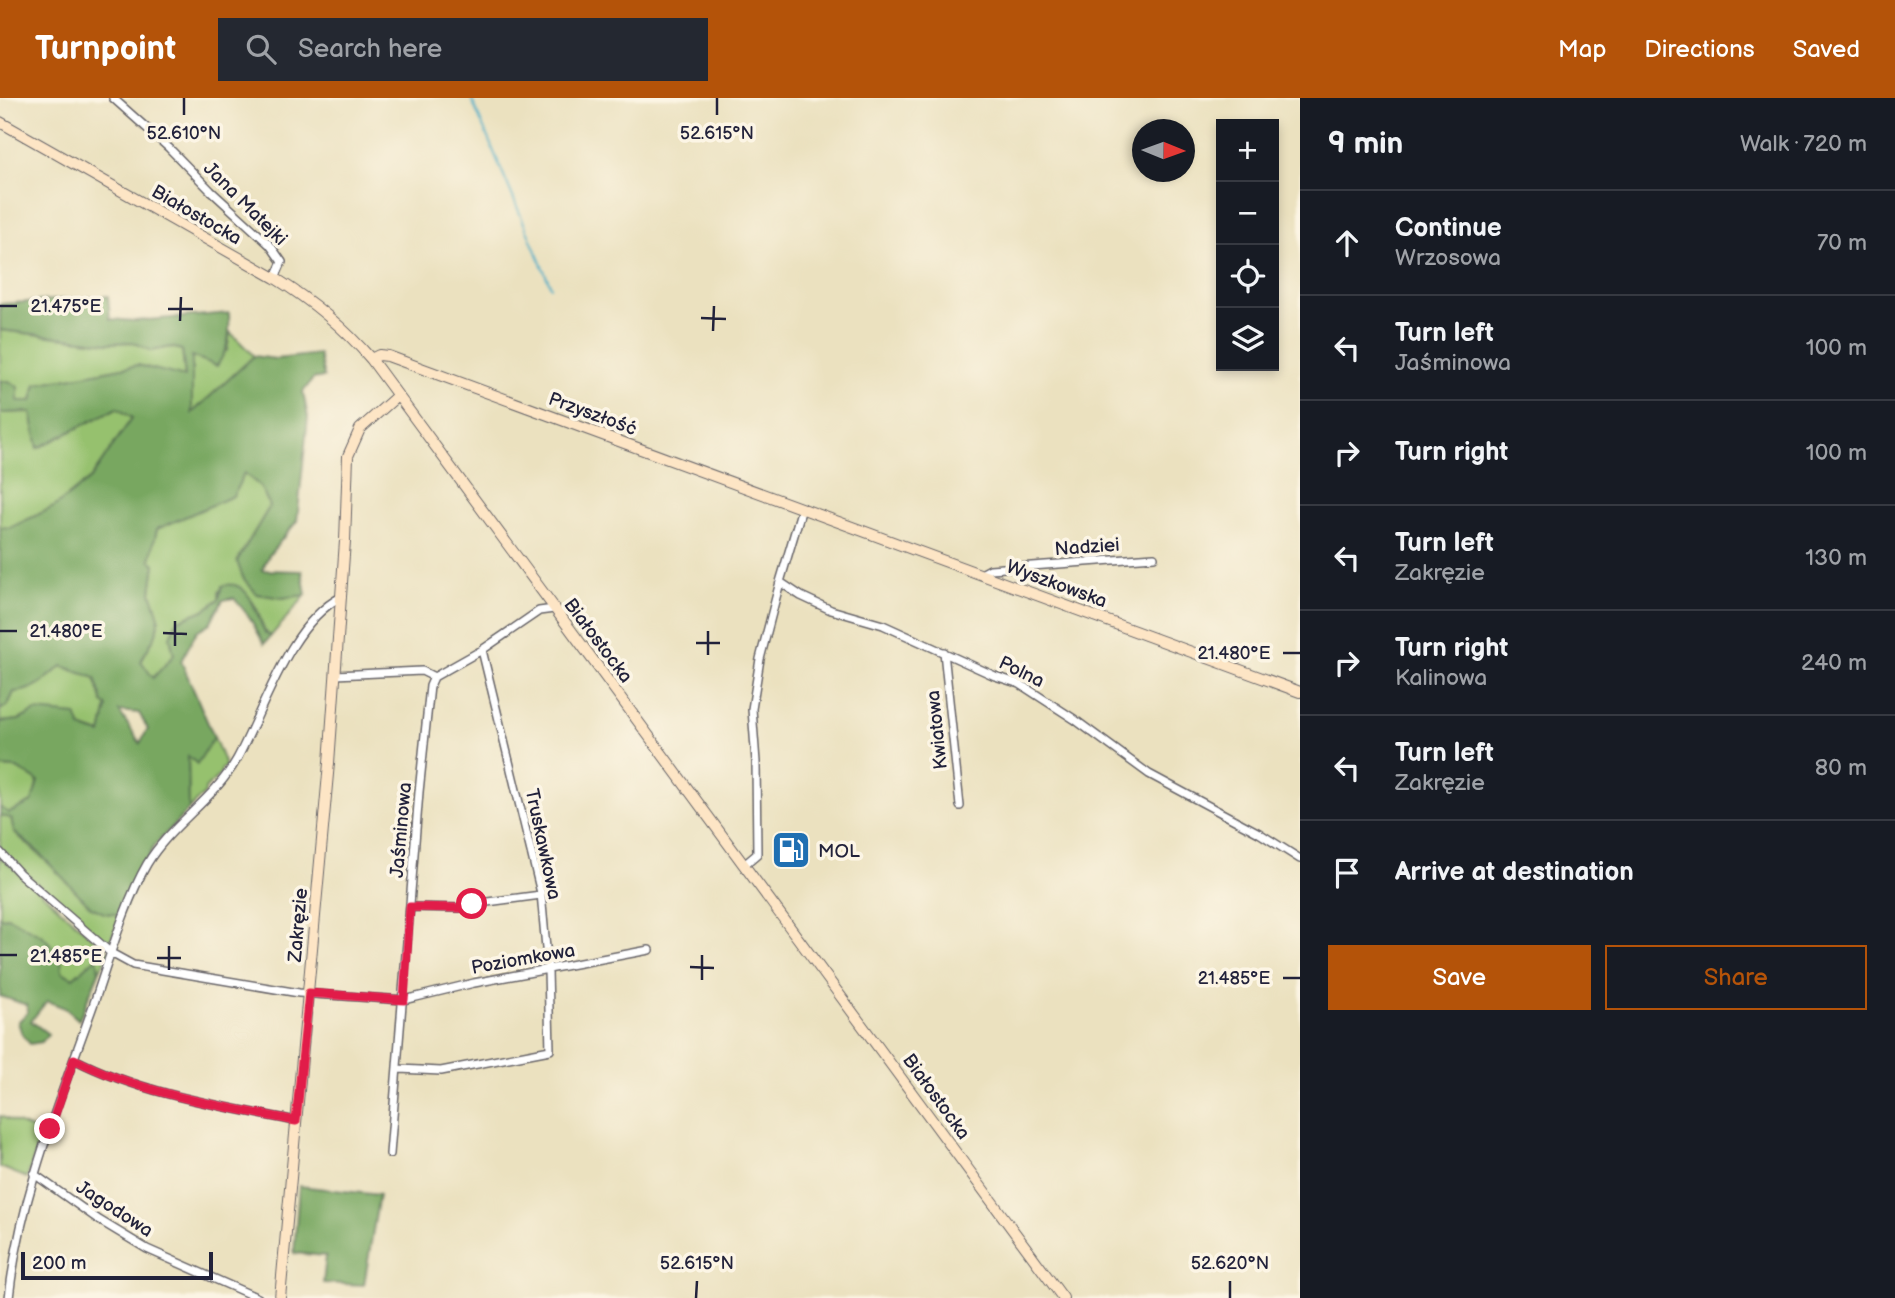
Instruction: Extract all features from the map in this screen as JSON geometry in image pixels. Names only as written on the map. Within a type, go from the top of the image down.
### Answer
[{"type":"street","name":"Jana Matejki","points":[[113,98],[270,245],[282,262],[275,278]]},
{"type":"street","name":"Białostocka","points":[[0,122],[275,278],[316,304],[349,333],[371,359],[1063,1298]]},
{"type":"street","name":"Przyszłość","points":[[371,359],[387,355],[802,508]]},
{"type":"street","name":"Zakręzie","points":[[280,1298],[309,993],[341,597],[350,449],[366,421],[397,396]]},
{"type":"street","name":"Wyszkowska","points":[[802,508],[1300,692]]},
{"type":"street","points":[[744,865],[757,854],[756,762],[752,709],[760,659],[802,508]]},
{"type":"street","name":"Nadziei","points":[[981,574],[990,569],[1154,557]]},
{"type":"street","name":"Polna","points":[[780,582],[801,596],[831,610],[883,625],[995,676],[1020,684],[1074,719],[1149,774],[1259,833],[1300,859]]},
{"type":"street","points":[[9,1298],[34,1174],[111,953],[146,865],[159,846],[211,794],[235,762],[289,650],[325,605],[341,597]]},
{"type":"street","points":[[335,674],[422,671],[434,677],[482,650],[539,611],[554,609]]},
{"type":"street","name":"Truskawkowa","points":[[399,1069],[441,1071],[550,1049],[548,970],[541,895],[482,650]]},
{"type":"street","name":"Kwiatowa","points":[[944,652],[960,806]]},
{"type":"street","name":"Jaśminowa","points":[[390,1154],[429,686],[434,677]]},
{"type":"street","points":[[0,852],[20,874],[111,953]]},
{"type":"street","points":[[410,907],[460,908],[541,895]]},
{"type":"street","name":"Poziomkowa","points":[[111,953],[133,965],[152,970],[309,993],[404,1000],[474,983],[649,950]]},
{"type":"street","points":[[74,1059],[101,1073],[147,1087],[296,1121]]},
{"type":"street","name":"Jagodowa","points":[[34,1174],[99,1220],[147,1249],[258,1298]]},
{"type":"green space","points":[[108,296],[110,319],[135,321],[229,313],[228,341],[217,366],[192,356],[192,413],[254,356],[276,359],[319,354],[324,377],[313,379],[303,392],[308,417],[297,521],[269,555],[262,570],[302,571],[306,595],[282,598],[257,594],[243,578],[237,561],[270,506],[260,486],[244,473],[233,496],[157,529],[150,560],[155,564],[151,592],[159,617],[156,634],[141,661],[153,678],[174,655],[170,636],[178,620],[206,609],[219,599],[222,586],[232,584],[246,592],[265,633],[271,636],[264,644],[250,618],[234,598],[223,600],[210,623],[197,631],[181,661],[214,737],[197,764],[188,756],[189,809],[154,846],[121,915],[104,913],[91,907],[37,851],[14,832],[11,818],[0,816],[0,807],[9,813],[32,802],[38,781],[17,768],[0,767],[0,722],[19,720],[36,711],[76,715],[81,728],[101,734],[107,707],[103,703],[95,678],[62,666],[34,687],[14,692],[8,705],[0,710],[0,527],[10,528],[54,507],[90,479],[132,418],[117,408],[38,448],[31,412],[0,413],[0,381],[9,381],[18,387],[18,401],[32,401],[36,384],[138,365],[185,377],[182,350],[171,347],[151,351],[133,342],[108,343],[0,330],[0,304]],"holes":[[[119,711],[139,713],[148,729],[140,743]]]},
{"type":"green space","points":[[0,330],[108,343],[133,342],[151,351],[170,347],[182,350],[185,378],[138,365],[36,384],[32,401],[17,401],[9,381],[0,381]]},
{"type":"green space","points":[[230,332],[254,356],[192,413],[192,355],[227,351]]},
{"type":"green space","points":[[117,408],[132,418],[90,479],[54,507],[10,528],[0,527],[0,413],[31,412],[38,448]]},
{"type":"green space","points":[[244,473],[260,486],[270,506],[237,561],[282,598],[306,595],[271,636],[263,627],[254,604],[240,588],[237,586],[219,591],[219,599],[206,609],[178,620],[170,636],[174,655],[153,679],[141,661],[156,634],[159,618],[151,592],[155,564],[150,560],[157,529],[233,496]]},
{"type":"green space","points":[[62,666],[95,678],[103,703],[107,706],[101,734],[36,711],[19,720],[0,722],[0,710],[8,705],[14,692],[34,687]]},
{"type":"green space","points":[[214,737],[226,767],[222,768],[220,774],[205,789],[205,793],[189,809],[188,755],[197,763]]},
{"type":"green space","points":[[0,767],[17,768],[38,781],[32,802],[9,813],[0,807]]},
{"type":"green space","points":[[0,816],[11,817],[14,832],[104,913],[121,915],[109,944],[16,866],[0,848]]},
{"type":"green space","points":[[0,856],[109,952],[99,972],[97,958],[73,978],[61,972],[8,917],[0,918]]},
{"type":"green space","points":[[8,917],[43,936],[61,956],[62,972],[73,978],[97,957],[99,972],[79,1020],[65,1008],[47,1001],[31,1021],[48,1034],[42,1042],[30,1044],[22,1034],[18,1022],[27,1013],[27,1005],[0,996],[0,918]]},
{"type":"green space","points":[[0,1116],[42,1133],[27,1178],[0,1167]]},
{"type":"green space","points":[[299,1186],[379,1195],[364,1285],[323,1283],[326,1256],[294,1253]]},
{"type":"waterway","points":[[471,98],[551,287]]},
{"type":"place","name":"MOL","points":[[791,850]]},
{"type":"route","points":[[50,1129],[74,1059],[101,1073],[147,1087],[296,1121],[309,993],[404,1000],[410,907],[445,909],[472,904]]}]
